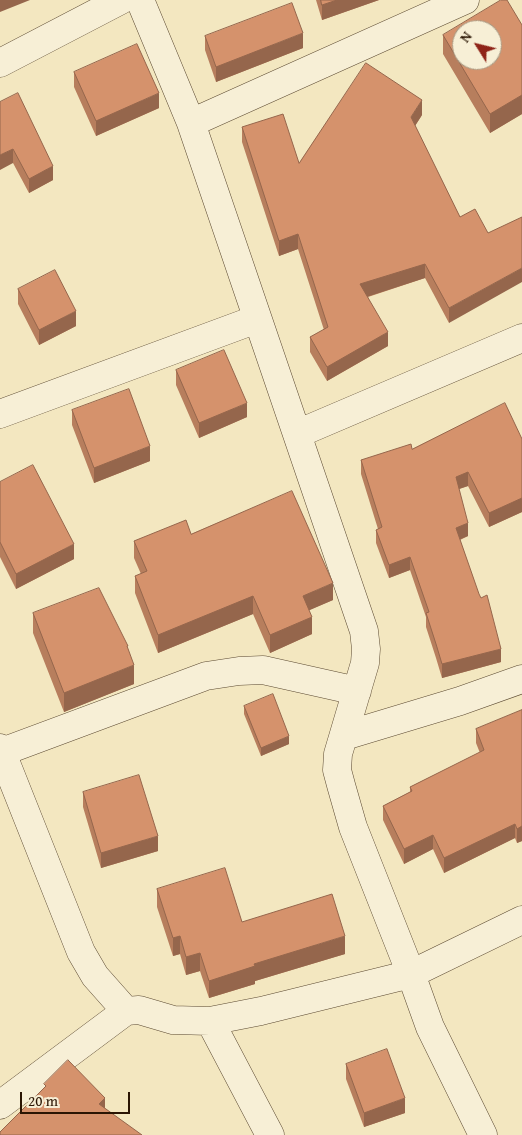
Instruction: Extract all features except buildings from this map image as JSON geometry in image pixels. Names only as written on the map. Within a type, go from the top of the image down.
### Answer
[{"type":"street","points":[[0,63],[121,0]]},
{"type":"street","points":[[140,0],[191,123],[364,631],[365,663],[338,754],[340,785],[353,827],[430,1027],[483,1135]]},
{"type":"street","points":[[191,123],[465,0]]},
{"type":"street","points":[[0,414],[257,319]]},
{"type":"street","points":[[297,434],[522,338]]},
{"type":"street","points":[[126,1011],[95,976],[81,952],[1,750],[206,676],[263,670],[357,691]]},
{"type":"street","points":[[344,736],[460,701],[522,679]]},
{"type":"street","points":[[0,1105],[126,1011],[139,1010],[173,1020],[210,1021],[261,1011],[411,974],[522,920]]},
{"type":"street","points":[[210,1021],[270,1135]]}]
